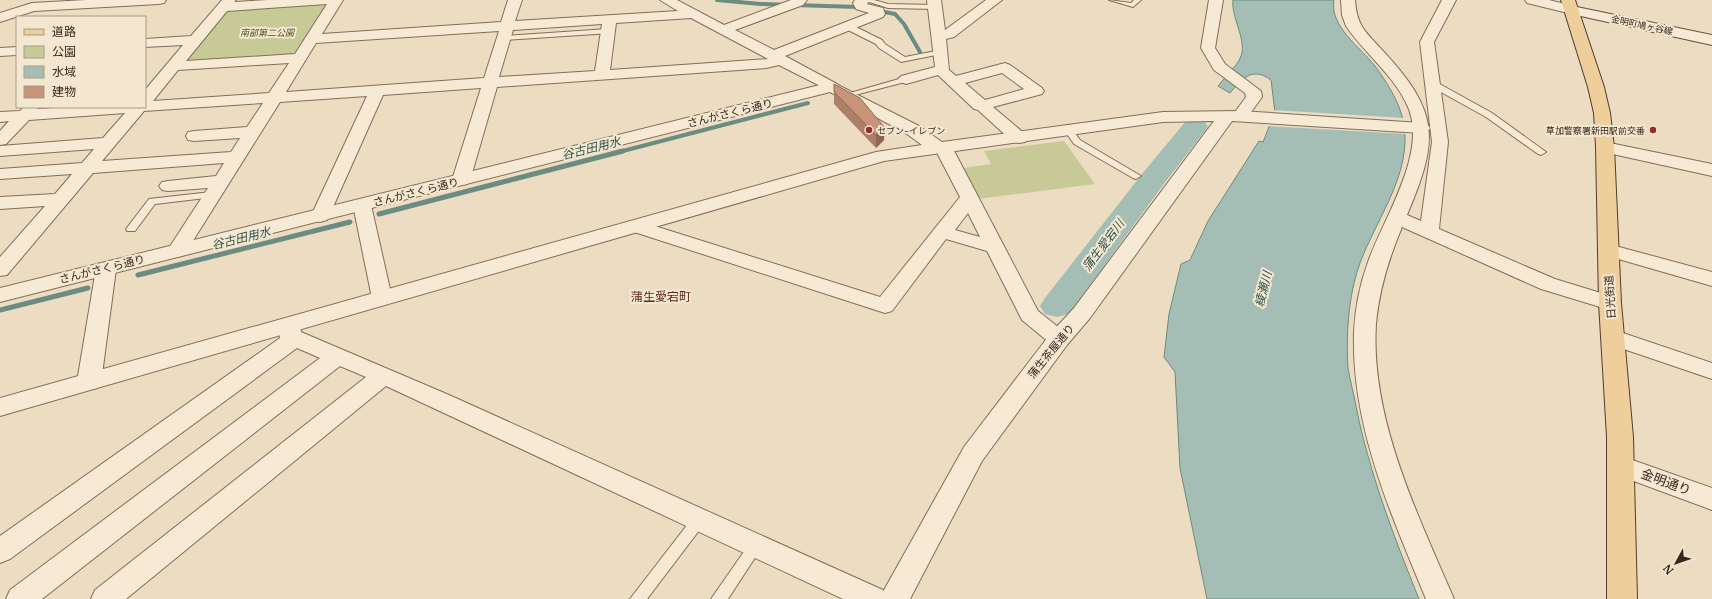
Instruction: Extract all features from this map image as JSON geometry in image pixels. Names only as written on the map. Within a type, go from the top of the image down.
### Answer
[{"type":"main road","name":"日光街道","points":[[1570,5],[1596,87],[1602,114],[1605,147],[1610,303],[1614,338],[1621,466],[1622,599]]},
{"type":"street","points":[[0,18],[36,4],[157,0]]},
{"type":"street","points":[[146,99],[226,3],[331,0]]},
{"type":"street","points":[[176,251],[235,156],[336,0]]},
{"type":"street","points":[[461,180],[515,0]]},
{"type":"street","points":[[667,0],[723,30],[773,60],[840,91],[913,130],[941,148],[1030,315],[1059,339]]},
{"type":"street","points":[[940,44],[949,34],[995,0]]},
{"type":"street","points":[[1216,0],[1208,48],[1219,67],[1244,82],[1253,91],[1254,98],[1239,116]]},
{"type":"street","points":[[1348,0],[1349,15],[1353,26],[1407,91],[1417,109],[1414,127],[1416,171],[1378,263],[1365,330],[1368,380],[1374,422],[1386,467],[1440,599]]},
{"type":"street","points":[[1429,232],[1440,142],[1427,42],[1449,0]]},
{"type":"street","name":"金明町鳩ヶ谷線","points":[[1532,0],[1570,5],[1712,40]]},
{"type":"street","points":[[146,106],[602,75],[773,60],[847,26],[878,14],[878,10],[861,6],[863,1]]},
{"type":"street","points":[[723,30],[801,3]]},
{"type":"street","points":[[935,3],[943,68],[947,76],[1019,138]]},
{"type":"street","points":[[312,39],[505,32],[609,25],[694,14]]},
{"type":"street","points":[[602,75],[609,25]]},
{"type":"street","points":[[146,43],[195,40]]},
{"type":"street","points":[[0,52],[16,51]]},
{"type":"street","points":[[173,66],[299,58]]},
{"type":"street","points":[[906,79],[947,76],[1004,68],[1036,91],[980,106]]},
{"type":"street","points":[[320,216],[378,90]]},
{"type":"street","name":"さんがさくら通り","points":[[0,294],[461,180],[840,91]]},
{"type":"street","points":[[0,117],[29,111],[111,108]]},
{"type":"street","points":[[0,270],[137,108]]},
{"type":"street","points":[[0,140],[29,111]]},
{"type":"street","points":[[0,407],[89,382],[292,332],[382,298],[882,156],[1163,117],[1239,116],[1414,127]]},
{"type":"street","name":"蒲生茶屋通り","points":[[894,599],[973,454],[1059,339],[1082,313],[1239,116]]},
{"type":"street","points":[[194,136],[251,132]]},
{"type":"street","points":[[0,151],[107,143]]},
{"type":"street","points":[[1605,147],[1712,170]]},
{"type":"street","points":[[0,174],[235,156]]},
{"type":"street","points":[[168,186],[215,188]]},
{"type":"street","points":[[635,226],[885,306],[969,198]]},
{"type":"street","points":[[0,203],[60,199]]},
{"type":"street","points":[[362,205],[382,298]]},
{"type":"street","points":[[1397,218],[1548,284],[1610,303]]},
{"type":"street","points":[[943,233],[995,248]]},
{"type":"street","points":[[1608,250],[1712,279]]},
{"type":"street","points":[[89,382],[106,269]]},
{"type":"street","points":[[292,332],[338,356],[755,547],[873,599]]},
{"type":"street","points":[[0,551],[292,332]]},
{"type":"street","points":[[1614,338],[1712,371]]},
{"type":"street","points":[[20,599],[338,356]]},
{"type":"street","points":[[105,599],[383,376]]},
{"type":"street","name":"金明通り","points":[[1621,466],[1712,499]]},
{"type":"lane","points":[[1112,0],[1133,5],[1138,0]]},
{"type":"lane","points":[[863,1],[888,6],[935,3]]},
{"type":"lane","points":[[847,26],[879,42],[882,46],[904,60],[940,44]]},
{"type":"lane","points":[[840,91],[906,79]]},
{"type":"lane","points":[[1433,84],[1482,111],[1541,152]]},
{"type":"lane","points":[[1069,131],[1077,142],[1136,176]]},
{"type":"lane","points":[[131,229],[152,201],[215,188]]},
{"type":"lane","points":[[638,599],[698,520]]},
{"type":"lane","points":[[719,599],[755,547]]},
{"type":"green space","name":"南部第二公園","points":[[331,2],[293,55],[180,63],[226,8]]},
{"type":"green space","points":[[1064,141],[1095,184],[978,199],[963,168],[991,164],[984,151]]},
{"type":"water","name":"綾瀬川","points":[[1233,0],[1334,0],[1336,19],[1341,28],[1375,66],[1392,92],[1401,113],[1405,140],[1403,160],[1398,179],[1357,272],[1350,307],[1347,356],[1348,368],[1361,431],[1375,480],[1400,552],[1419,599],[1207,599],[1180,468],[1175,372],[1164,357],[1169,314],[1181,264],[1190,260],[1208,221],[1259,141],[1263,142],[1275,112],[1271,80],[1264,76],[1253,74],[1248,76],[1243,79],[1230,93],[1218,86],[1237,64],[1242,52],[1241,36],[1234,12]]},
{"type":"pier","points":[[1272,110],[1405,118],[1406,134],[1267,126]]},
{"type":"building","points":[[834,84],[860,98],[885,128],[876,135],[834,92]]},
{"type":"waterway","points":[[717,0],[760,4],[858,7],[895,14],[904,24],[920,52]]},
{"type":"waterway","name":"谷古田用水","points":[[619,152],[808,103]]},
{"type":"waterway","name":"蒲生愛宕川","points":[[1152,180],[1195,127]]},
{"type":"waterway","name":"谷古田用水","points":[[379,214],[623,151]]},
{"type":"waterway","name":"蒲生愛宕川","points":[[1057,306],[1149,185]]},
{"type":"waterway","name":"谷古田用水","points":[[138,275],[350,222]]},
{"type":"waterway","name":"谷古田用水","points":[[0,310],[88,288]]},
{"type":"place","name":"セブン-イレブン","points":[[869,130]]},
{"type":"place","name":"草加警察署新田駅前交番","points":[[1653,130]]},
{"type":"district","name":"蒲生愛宕町","points":[[661,296]]}]
